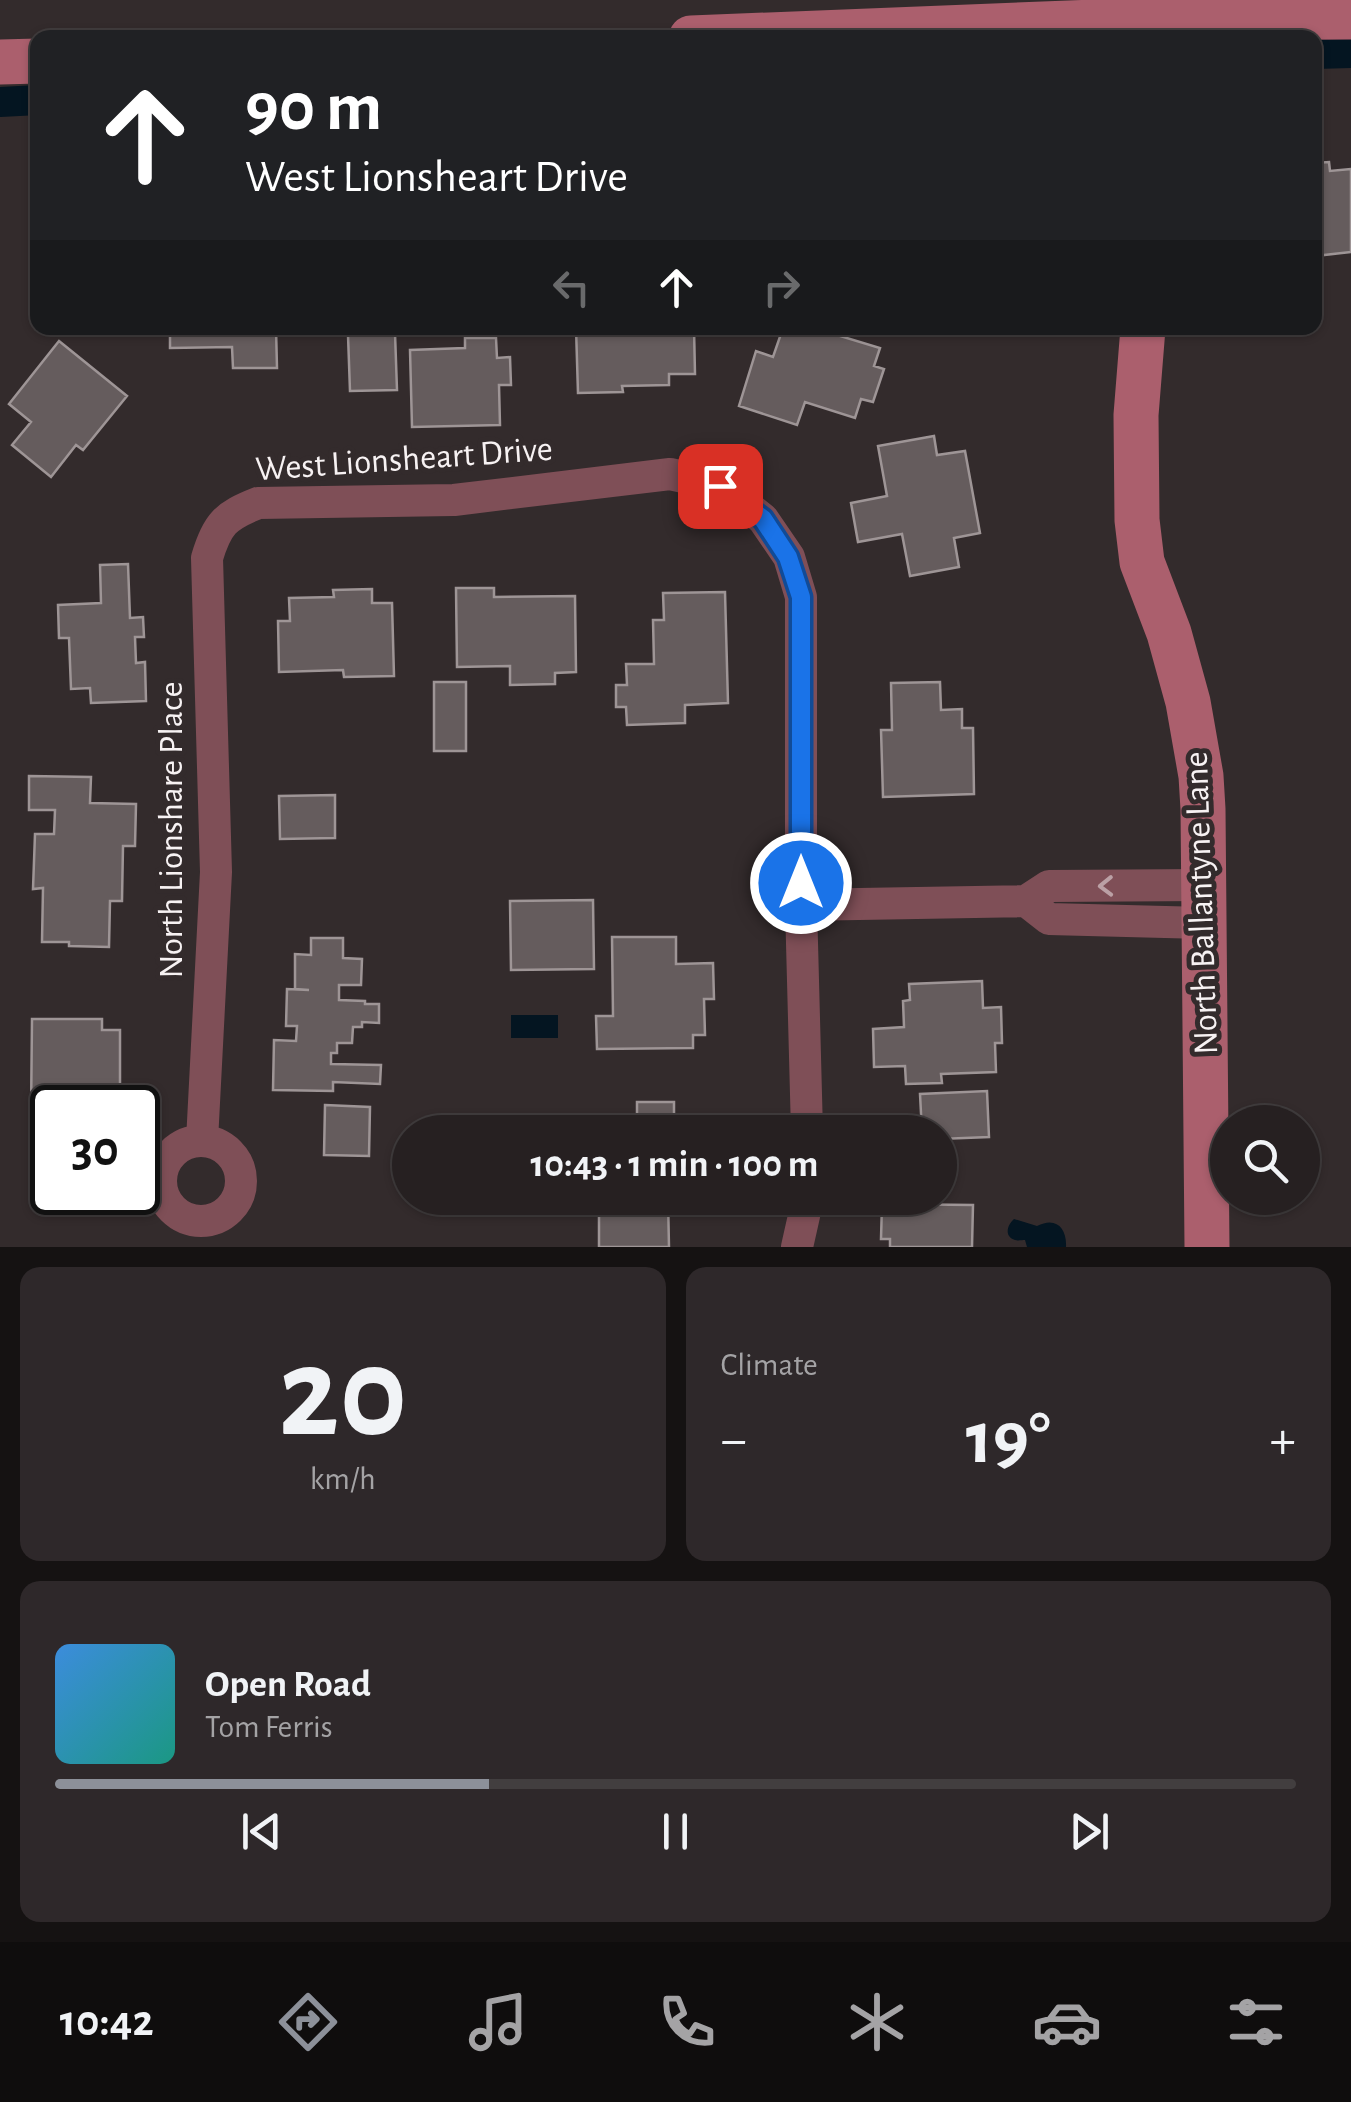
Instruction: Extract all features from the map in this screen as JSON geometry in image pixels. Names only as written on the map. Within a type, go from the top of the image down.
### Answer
[{"type":"street","points":[[903,30],[1351,17]]},
{"type":"street","points":[[0,62],[30,61]]},
{"type":"street","name":"North Ballantyne Lane","points":[[1142,335],[1136,415],[1137,520],[1142,562],[1169,634],[1188,702],[1201,776],[1207,1247]]},
{"type":"street","name":"West Lionsheart Drive","points":[[221,523],[258,502],[454,500],[670,474],[720,486],[763,519],[788,557],[801,597],[801,905]]},
{"type":"street","name":"North Lionshare Place","points":[[202,1141],[216,872],[207,558],[221,523]]},
{"type":"street","points":[[807,1115],[801,905],[1026,901],[1049,919],[1204,904]]},
{"type":"street","points":[[797,1247],[804,1215]]},
{"type":"water","points":[[511,1015],[558,1015],[558,1038],[511,1038]]},
{"type":"water","points":[[1014,1219],[1037,1226],[1055,1223],[1062,1229],[1066,1247],[1027,1247],[1025,1240],[1009,1236]]},
{"type":"building","points":[[1322,162],[1329,162],[1330,171],[1351,169],[1351,252],[1322,255]]},
{"type":"building","points":[[170,335],[276,335],[277,368],[233,368],[232,347],[170,348]]},
{"type":"building","points":[[348,335],[395,335],[397,390],[350,391]]},
{"type":"building","points":[[576,335],[694,335],[695,374],[669,374],[669,385],[622,386],[623,392],[578,393]]},
{"type":"building","points":[[781,335],[837,335],[880,348],[874,366],[884,369],[873,402],[861,399],[855,418],[805,402],[797,425],[739,406],[756,351],[773,357]]},
{"type":"building","points":[[465,338],[496,338],[497,358],[510,357],[511,385],[499,385],[500,425],[412,427],[410,350],[465,348]]},
{"type":"building","points":[[59,341],[127,396],[83,450],[76,445],[51,477],[12,445],[31,422],[9,404]]},
{"type":"building","points":[[934,436],[937,455],[965,451],[980,533],[954,538],[959,567],[910,576],[902,534],[858,542],[851,503],[887,496],[878,446]]},
{"type":"building","points":[[128,564],[130,618],[143,617],[144,637],[135,637],[136,663],[145,662],[146,701],[91,703],[90,688],[71,689],[69,638],[59,638],[58,605],[101,603],[100,565]]},
{"type":"building","points":[[456,588],[494,588],[494,597],[575,596],[576,672],[555,673],[555,684],[510,685],[510,666],[457,667]]},
{"type":"building","points":[[372,589],[372,603],[392,603],[394,676],[344,677],[343,670],[279,672],[278,621],[290,621],[289,598],[334,597],[333,590]]},
{"type":"building","points":[[725,592],[728,703],[685,705],[685,723],[627,725],[626,707],[616,707],[616,685],[627,685],[626,664],[654,664],[653,620],[664,620],[663,593]]},
{"type":"building","points":[[434,682],[466,682],[466,751],[434,751]]},
{"type":"building","points":[[940,682],[941,710],[962,709],[962,728],[973,728],[974,794],[883,797],[881,730],[892,730],[891,683]]},
{"type":"building","points":[[29,776],[91,777],[90,803],[136,804],[135,846],[123,846],[122,901],[110,901],[109,947],[42,942],[43,888],[33,889],[35,834],[54,834],[55,810],[29,810]]},
{"type":"building","points":[[335,795],[335,838],[280,839],[279,796]]},
{"type":"building","points":[[593,900],[594,969],[511,970],[510,901]]},
{"type":"building","points":[[612,937],[676,937],[676,964],[713,963],[714,999],[704,999],[705,1035],[693,1035],[693,1048],[597,1049],[596,1016],[613,1016]]},
{"type":"building","points":[[311,938],[343,938],[343,958],[362,959],[361,985],[339,985],[339,1000],[379,1004],[379,1023],[362,1022],[362,1027],[353,1027],[352,1043],[337,1043],[337,1053],[331,1053],[331,1064],[381,1065],[380,1084],[333,1082],[333,1091],[273,1090],[274,1040],[296,1041],[297,1026],[286,1026],[287,989],[309,990],[295,989],[295,954],[311,955]]},
{"type":"building","points":[[982,981],[983,1008],[1001,1007],[1002,1043],[995,1043],[996,1072],[941,1074],[942,1083],[906,1084],[905,1066],[874,1067],[873,1029],[904,1027],[903,1001],[910,1000],[909,984]]},
{"type":"building","points":[[32,1019],[102,1019],[102,1030],[120,1030],[120,1085],[31,1085]]},
{"type":"building","points":[[987,1091],[989,1137],[957,1138],[957,1115],[921,1115],[920,1094]]},
{"type":"building","points":[[637,1102],[674,1102],[674,1115],[637,1115]]},
{"type":"building","points":[[325,1105],[370,1107],[369,1156],[324,1155]]},
{"type":"building","points":[[957,1205],[973,1205],[972,1247],[890,1247],[890,1239],[881,1239],[882,1215],[957,1215]]},
{"type":"building","points":[[599,1215],[668,1215],[669,1247],[599,1247]]},
{"type":"waterway","points":[[1322,54],[1351,53]]},
{"type":"waterway","points":[[0,102],[30,100]]},
{"type":"route","points":[[720,486],[763,519],[788,557],[801,597],[801,883]]}]
